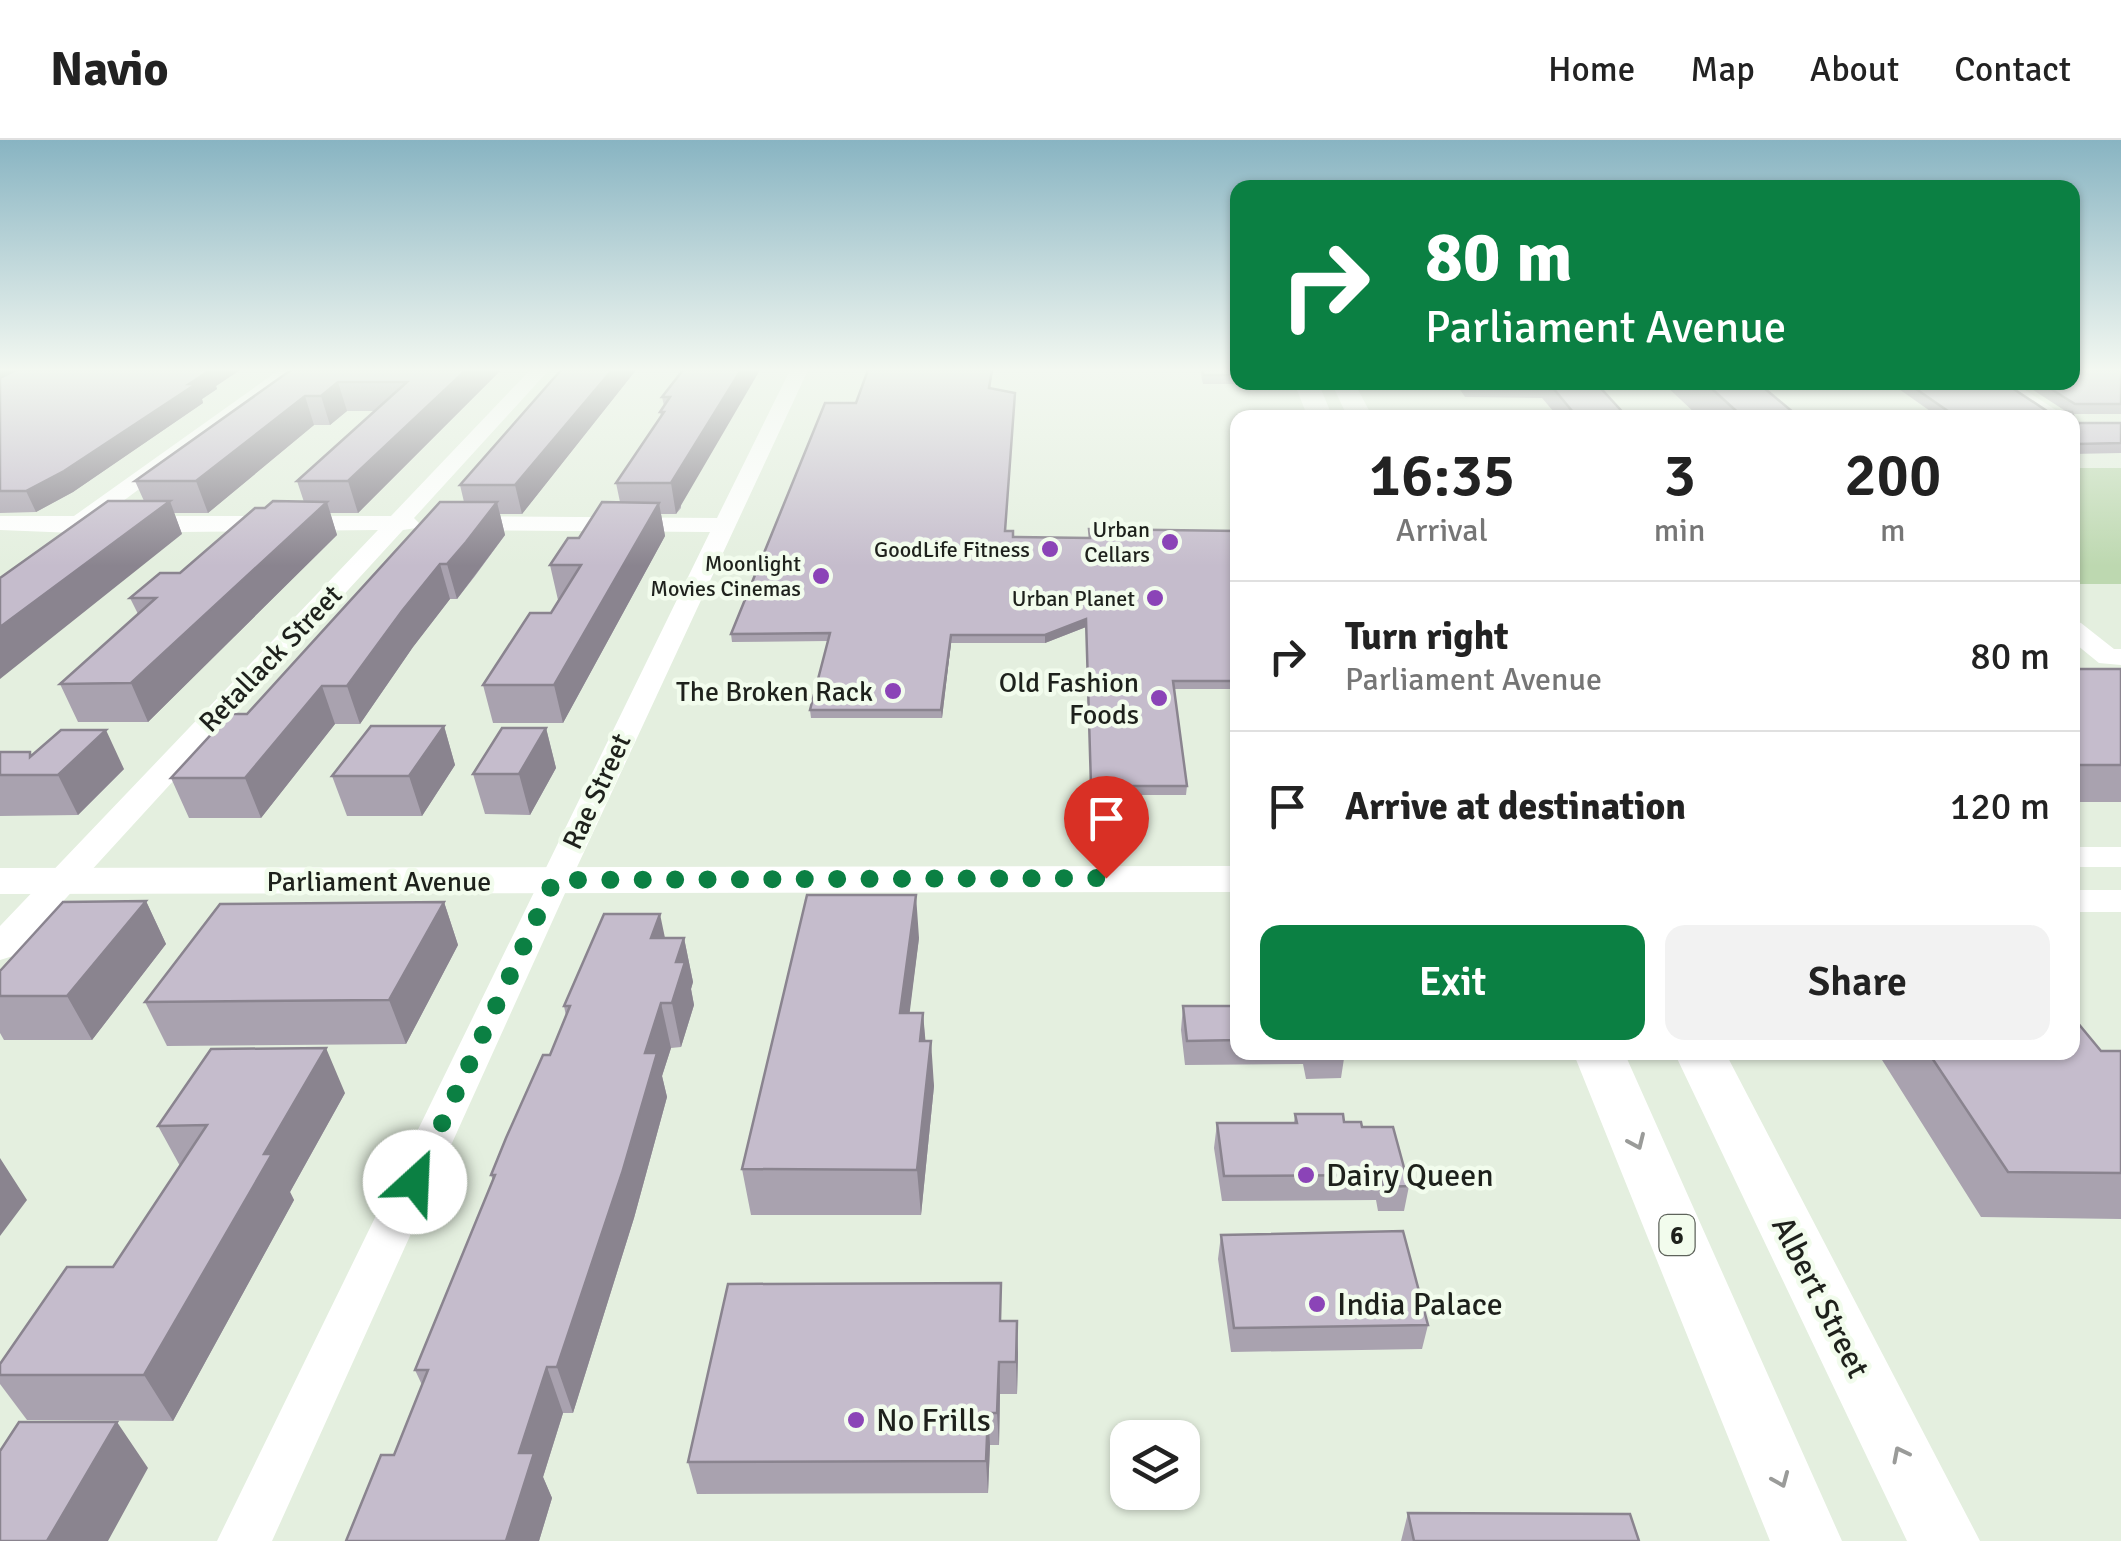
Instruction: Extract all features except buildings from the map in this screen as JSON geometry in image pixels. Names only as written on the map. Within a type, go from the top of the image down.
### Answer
[{"type":"main road","name":"Parliament Avenue","points":[[0,881],[1230,879]]},
{"type":"main road","name":"6","points":[[1601,1060],[1806,1541]]},
{"type":"main road","name":"Albert Street","points":[[1703,1060],[1944,1541]]},
{"type":"street","points":[[48,546],[200,435]]},
{"type":"street","name":"Retallack Street","points":[[0,948],[479,435]]},
{"type":"street","name":"Rae Street","points":[[244,1541],[767,435]]},
{"type":"street","points":[[0,523],[722,525]]},
{"type":"street","points":[[2080,634],[2108,657],[2121,656]]},
{"type":"street","points":[[2080,857],[2121,856]]},
{"type":"street","points":[[2080,901],[2121,901]]},
{"type":"green space","points":[[2080,468],[2121,468],[2121,584],[2080,584]]},
{"type":"place","name":"Urban Cellars","points":[[1170,542]]},
{"type":"place","name":"GoodLife Fitness","points":[[1050,549]]},
{"type":"place","name":"Moonlight Movies Cinemas","points":[[821,576]]},
{"type":"place","name":"Urban Planet","points":[[1155,598]]},
{"type":"place","name":"The Broken Rack","points":[[893,691]]},
{"type":"place","name":"Old Fashion Foods","points":[[1159,698]]},
{"type":"place","name":"Dairy Queen","points":[[1306,1175]]},
{"type":"place","name":"India Palace","points":[[1317,1304]]},
{"type":"place","name":"No Frills","points":[[856,1420]]},
{"type":"route","points":[[415,1182],[554,880],[1106,878]]}]
